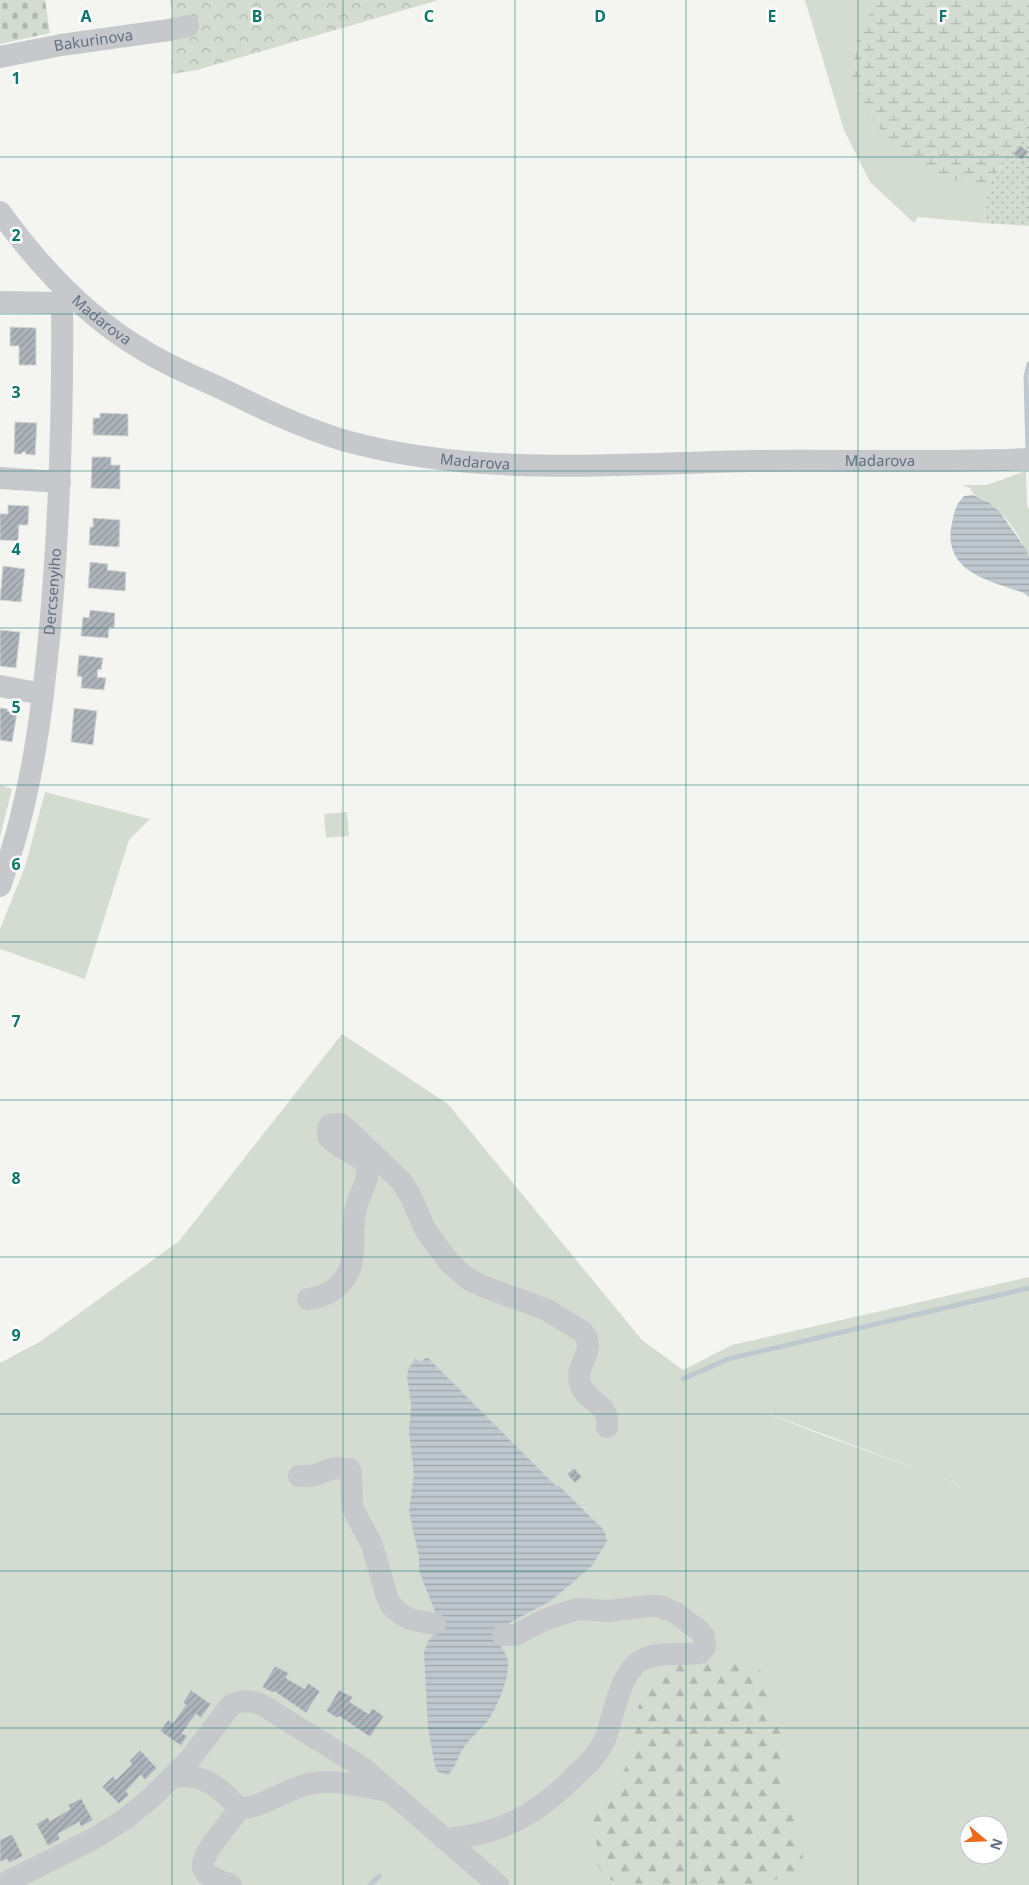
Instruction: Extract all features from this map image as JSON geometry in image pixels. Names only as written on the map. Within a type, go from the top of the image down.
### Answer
[{"type":"street","name":"Bakurinova","points":[[0,57],[61,45],[188,26]]},
{"type":"street","name":"Madarova","points":[[0,212],[66,299],[143,351],[249,402],[312,430],[345,441],[420,457],[458,461],[561,465],[817,460],[984,462],[1024,459]]},
{"type":"street","points":[[0,302],[66,299]]},
{"type":"street","name":"Dercsenyiho","points":[[0,885],[14,846],[24,808],[33,765],[43,694],[56,553],[66,299]]},
{"type":"street","points":[[0,478],[60,482]]},
{"type":"street","points":[[0,686],[43,694]]},
{"type":"street","points":[[308,1299],[321,1297],[331,1292],[347,1277],[352,1264],[354,1216],[366,1178],[367,1168],[362,1160],[335,1144],[328,1137],[330,1125],[340,1124],[402,1182],[426,1231],[449,1262],[461,1274],[485,1287],[547,1310],[583,1332],[587,1337],[589,1347],[579,1373],[580,1384],[584,1393],[600,1406],[606,1414],[607,1427]]},
{"type":"street","points":[[298,1476],[312,1476],[334,1468],[349,1469],[351,1473],[352,1507],[372,1545],[386,1597],[392,1607],[409,1619],[435,1624]]},
{"type":"street","points":[[444,1839],[478,1835],[493,1831],[514,1822],[547,1802],[589,1763],[600,1749],[623,1683],[634,1665],[651,1656],[700,1652],[704,1650],[706,1641],[700,1631],[676,1613],[659,1606],[609,1610],[577,1609],[544,1620],[515,1635],[503,1635]]},
{"type":"street","points":[[1,1885],[93,1839],[125,1819],[173,1777],[205,1742],[231,1705],[249,1700],[262,1705],[353,1761],[444,1839],[485,1881]]},
{"type":"street","points":[[173,1777],[184,1776],[204,1779],[214,1785],[239,1808]]},
{"type":"street","points":[[239,1808],[253,1806],[297,1788],[321,1782],[332,1782],[389,1792]]},
{"type":"street","points":[[231,1885],[207,1874],[203,1869],[202,1861],[206,1852],[235,1816],[239,1808]]},
{"type":"green space","points":[[0,0],[45,0],[50,33],[0,44]]},
{"type":"green space","points":[[170,0],[439,0],[197,70],[172,74],[172,14]]},
{"type":"green space","points":[[805,0],[1029,0],[1029,118],[989,184],[983,223],[918,217],[914,223],[870,182],[844,130]]},
{"type":"green space","points":[[881,0],[1029,0],[1029,110],[1027,132],[989,184],[949,180],[899,153],[867,113],[852,74],[859,28]]},
{"type":"green space","points":[[1029,114],[1029,226],[983,223],[989,184],[1025,134]]},
{"type":"green space","points":[[1026,471],[1027,506],[1029,509],[1029,557],[1017,534],[1001,513],[988,502],[976,496],[970,488],[961,485],[987,485]]},
{"type":"green space","points":[[0,785],[12,789],[0,837]]},
{"type":"green space","points":[[45,792],[150,819],[129,840],[85,979],[0,949],[0,929],[25,867]]},
{"type":"green space","points":[[347,812],[349,836],[326,838],[324,814]]},
{"type":"green space","points":[[342,1034],[448,1104],[642,1340],[683,1370],[732,1345],[1029,1277],[1029,1885],[0,1885],[0,1363],[41,1341],[179,1241]],"holes":[[[755,1409],[928,1473],[822,1435]]]},
{"type":"green space","points":[[712,1660],[754,1666],[763,1673],[767,1684],[769,1712],[784,1738],[787,1751],[784,1793],[802,1843],[803,1863],[794,1872],[762,1885],[639,1885],[628,1880],[613,1881],[603,1874],[596,1863],[597,1846],[593,1818],[597,1805],[617,1782],[627,1765],[635,1714],[648,1685],[661,1670],[681,1663]]},
{"type":"shaded area","points":[[973,495],[988,502],[999,511],[1026,549],[1029,557],[1029,597],[1024,593],[972,573],[962,565],[955,555],[951,543],[951,528],[955,511],[964,496]]},
{"type":"shaded area","points":[[427,1357],[556,1486],[559,1486],[604,1530],[607,1540],[591,1567],[552,1600],[504,1626],[498,1641],[508,1659],[507,1677],[502,1694],[486,1723],[467,1743],[448,1775],[438,1772],[435,1766],[428,1728],[424,1652],[427,1643],[436,1631],[438,1619],[419,1571],[419,1557],[409,1511],[414,1474],[409,1432],[411,1404],[407,1377],[408,1369],[415,1359],[421,1362]]},
{"type":"building","points":[[1020,145],[1029,152],[1022,160],[1013,154]]},
{"type":"building","points":[[10,327],[36,328],[36,365],[19,365],[19,346],[10,346]]},
{"type":"building","points":[[100,413],[128,414],[128,436],[93,435],[93,418],[100,418]]},
{"type":"building","points":[[15,422],[37,423],[35,455],[25,454],[26,452],[14,454]]},
{"type":"building","points":[[92,457],[111,457],[111,465],[120,465],[120,489],[91,488]]},
{"type":"building","points":[[8,505],[29,506],[28,525],[19,525],[18,541],[0,540],[0,514],[8,514]]},
{"type":"building","points":[[93,518],[120,520],[119,547],[89,545],[90,527],[93,527]]},
{"type":"building","points":[[90,562],[108,564],[107,570],[126,572],[125,591],[88,588]]},
{"type":"building","points":[[3,566],[25,569],[21,602],[0,600]]},
{"type":"building","points":[[90,610],[115,613],[114,628],[109,627],[108,638],[81,636],[83,617],[89,618]]},
{"type":"building","points":[[0,630],[20,632],[16,668],[0,666]]},
{"type":"building","points":[[79,655],[103,658],[101,670],[98,669],[97,677],[106,678],[104,690],[81,688],[82,677],[77,676]]},
{"type":"building","points":[[0,708],[17,713],[12,742],[0,740]]},
{"type":"building","points":[[74,708],[97,711],[93,745],[71,742]]},
{"type":"building","points":[[574,1468],[582,1477],[575,1483],[567,1474]]},
{"type":"building","points":[[275,1666],[289,1673],[286,1678],[305,1689],[308,1683],[320,1691],[306,1713],[274,1691],[273,1693],[262,1687]]},
{"type":"building","points":[[191,1690],[211,1704],[201,1718],[196,1714],[182,1733],[187,1736],[181,1746],[160,1731],[168,1720],[173,1723],[186,1705],[183,1702]]},
{"type":"building","points":[[339,1690],[353,1697],[350,1702],[369,1714],[372,1708],[384,1716],[370,1737],[339,1716],[337,1718],[326,1711]]},
{"type":"building","points":[[140,1750],[157,1768],[145,1780],[141,1775],[126,1791],[129,1795],[119,1804],[102,1787],[113,1776],[116,1780],[132,1764],[129,1761]]},
{"type":"building","points":[[81,1798],[93,1820],[81,1827],[79,1822],[58,1834],[60,1839],[48,1846],[36,1824],[48,1817],[50,1821],[70,1809],[68,1805]]},
{"type":"building","points":[[12,1834],[23,1856],[9,1863],[7,1859],[0,1862],[0,1840]]},
{"type":"waterway","points":[[1028,452],[1026,376],[1029,364]]},
{"type":"waterway","points":[[683,1379],[728,1359],[1029,1288]]},
{"type":"waterway","points":[[370,1885],[379,1876]]}]
